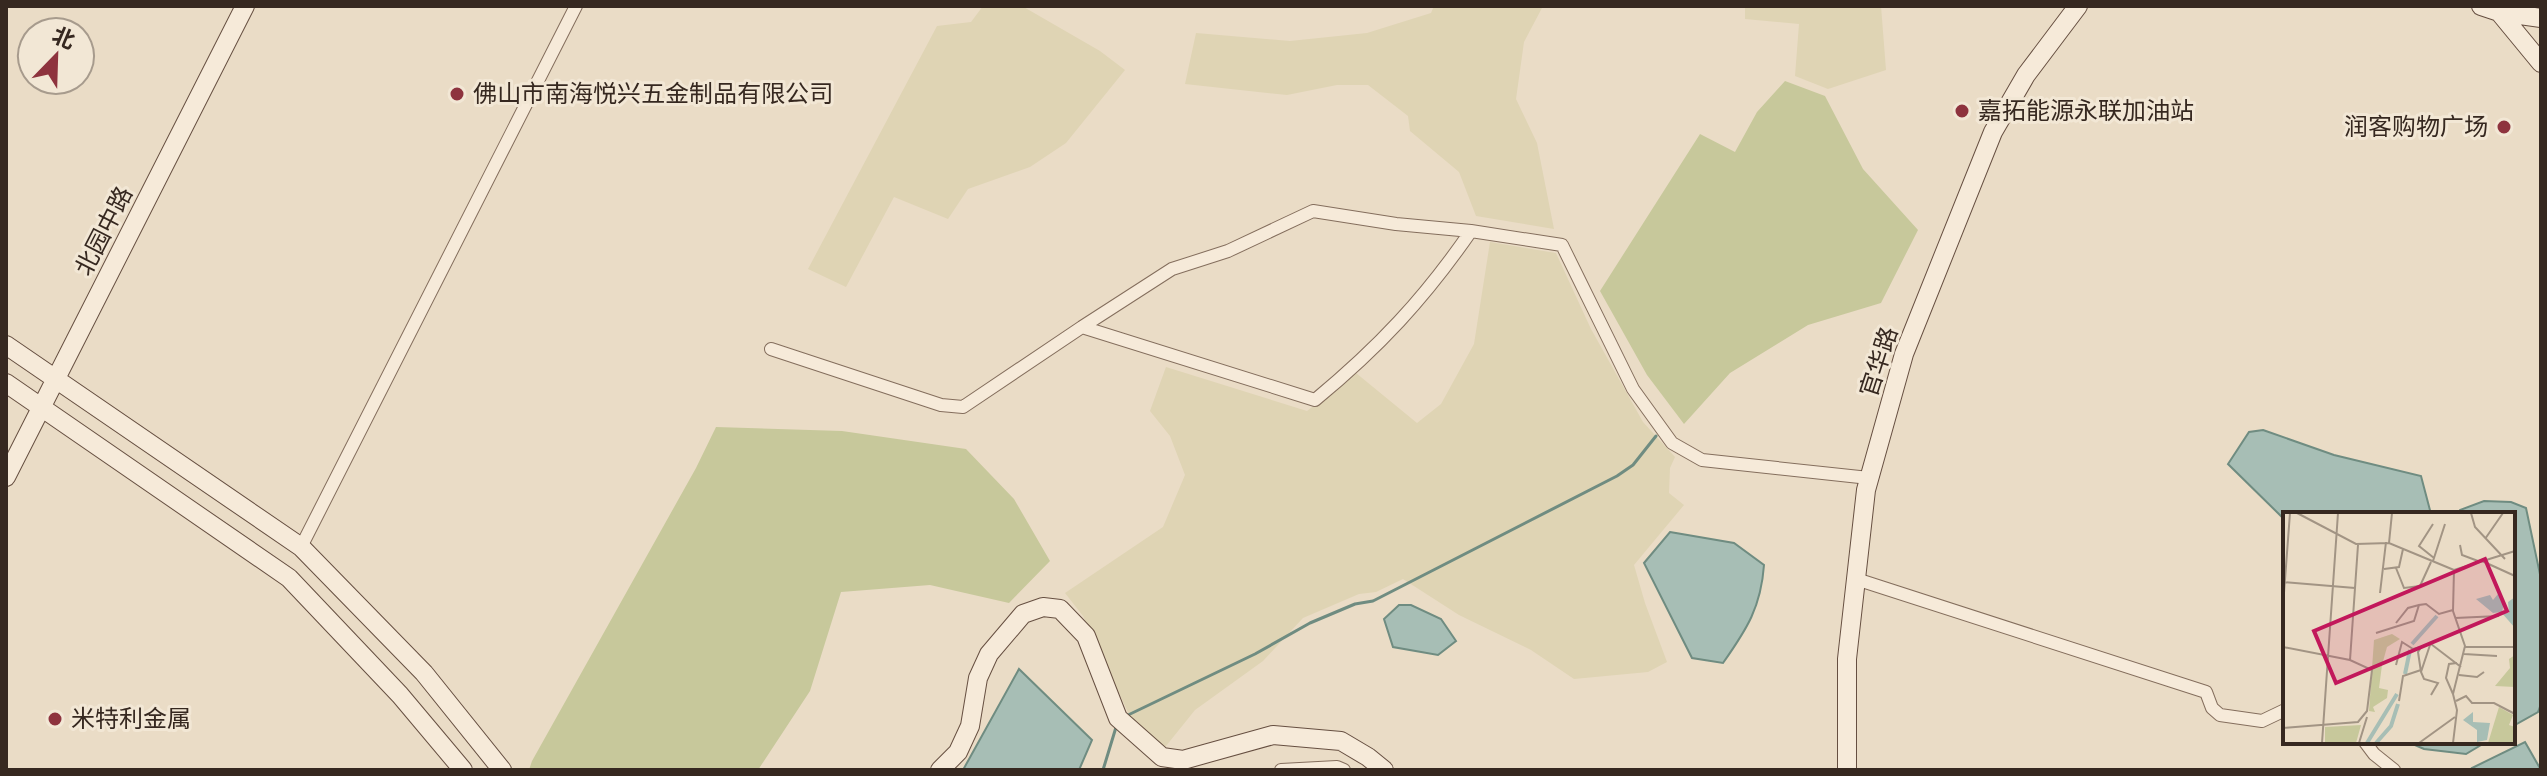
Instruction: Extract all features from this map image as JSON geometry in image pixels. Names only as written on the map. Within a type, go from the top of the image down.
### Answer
[{"type":"street","name":"北园中路","points":[[6,477],[38,404],[234,6]]},
{"type":"street","name":"北园中路","points":[[52,376],[245,6]]},
{"type":"street","points":[[301,547],[576,6]]},
{"type":"street","name":"官华路","points":[[1847,770],[1847,659],[1869,478],[1904,354],[1993,132],[2026,75],[2078,6]]},
{"type":"street","points":[[2490,9],[2541,18]]},
{"type":"street","points":[[2490,9],[2541,63]]},
{"type":"street","points":[[771,349],[941,405],[963,407],[1172,269],[1228,251],[1313,211],[1562,245],[1633,389],[1672,443],[1702,460],[1869,478]]},
{"type":"street","points":[[1082,327],[1315,400],[1405,318],[1471,231]]},
{"type":"street","points":[[6,345],[301,547],[424,673],[502,770]]},
{"type":"street","points":[[6,383],[289,578],[400,695],[463,770]]},
{"type":"street","name":"北园中路","points":[[6,454],[38,404]]},
{"type":"street","points":[[1856,579],[2206,692],[2212,708],[2220,715],[2262,721],[2283,711]]},
{"type":"street","points":[[940,770],[958,752],[970,726],[978,678],[989,654],[1023,614],[1043,607],[1060,609],[1086,636],[1121,720],[1162,757],[1183,760],[1273,735],[1341,741],[1384,770]]},
{"type":"street","points":[[2366,744],[2394,770]]},
{"type":"street","points":[[1281,770],[1337,767],[1344,770]]},
{"type":"shaded area","points":[[983,6],[1022,6],[1100,51],[1125,70],[1066,143],[1030,167],[968,189],[948,219],[894,197],[846,287],[808,269],[937,26],[971,22]]},
{"type":"shaded area","points":[[1434,6],[1543,6],[1524,42],[1516,99],[1537,143],[1554,229],[1476,216],[1459,172],[1410,131],[1408,116],[1368,85],[1337,85],[1287,95],[1185,84],[1196,33],[1290,41],[1367,33],[1431,13]]},
{"type":"shaded area","points":[[1745,6],[1881,6],[1886,70],[1828,89],[1795,76],[1799,24],[1745,19]]},
{"type":"shaded area","points":[[1490,242],[1556,253],[1591,329],[1643,422],[1675,457],[1670,468],[1669,493],[1684,505],[1634,565],[1667,662],[1648,672],[1574,679],[1531,650],[1459,615],[1403,579],[1303,618],[1263,661],[1195,710],[1162,751],[1132,721],[1083,616],[1065,593],[1163,527],[1185,475],[1170,436],[1150,411],[1166,367],[1307,411],[1356,373],[1417,423],[1441,404],[1474,344]]},
{"type":"shaded area","points":[[2263,430],[2334,455],[2421,476],[2430,512],[2283,512],[2283,518],[2228,464],[2249,432]]},
{"type":"shaded area","points":[[2484,501],[2511,502],[2526,508],[2541,579],[2541,704],[2538,712],[2515,725],[2515,512],[2460,510]]},
{"type":"shaded area","points":[[1670,532],[1734,543],[1764,565],[1760,593],[1751,617],[1723,663],[1692,658],[1644,563]]},
{"type":"shaded area","points":[[1399,605],[1411,605],[1441,619],[1456,641],[1438,655],[1393,647],[1384,619]]},
{"type":"shaded area","points":[[1019,669],[1092,740],[1079,770],[963,770]]},
{"type":"shaded area","points":[[2525,742],[2541,770],[2473,770],[2472,768]]},
{"type":"shaded area","points":[[2413,744],[2483,744],[2466,754],[2424,749]]},
{"type":"green space","points":[[1785,81],[1825,96],[1863,169],[1918,230],[1881,303],[1808,325],[1730,373],[1684,424],[1647,375],[1600,291],[1700,134],[1735,152],[1757,112]]},
{"type":"green space","points":[[716,427],[842,431],[966,449],[1014,499],[1050,561],[1009,603],[930,585],[841,592],[810,691],[758,770],[529,770],[696,468]]},
{"type":"waterway","points":[[1126,716],[1255,654],[1310,623],[1355,604],[1373,601],[1617,476],[1633,465],[1656,436]]},
{"type":"waterway","points":[[1103,770],[1117,724]]},
{"type":"place","name":"佛山市南海悦兴五金制品有限公司","points":[[457,94]]},
{"type":"place","name":"嘉拓能源永联加油站","points":[[1962,111]]},
{"type":"place","name":"润客购物广场","points":[[2504,127]]},
{"type":"place","name":"米特利金属","points":[[55,719]]}]
